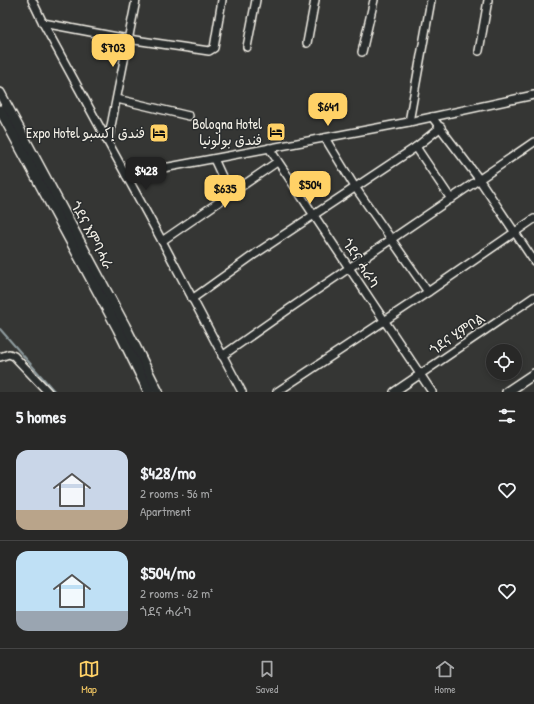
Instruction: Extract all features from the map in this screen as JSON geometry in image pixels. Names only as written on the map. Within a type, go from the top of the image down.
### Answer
[{"type":"main road","name":"ጎደና እምባሓራ","points":[[0,93],[125,326],[158,392]]},
{"type":"main road","name":"ጎደና እምባሓራ","points":[[0,110],[138,366],[149,392]]},
{"type":"main road","points":[[507,392],[534,374]]},
{"type":"street","points":[[32,0],[242,392]]},
{"type":"street","points":[[108,141],[136,0]]},
{"type":"street","points":[[43,23],[128,39],[209,51],[214,48],[222,0]]},
{"type":"street","points":[[248,47],[256,0]]},
{"type":"street","points":[[307,43],[315,0]]},
{"type":"street","points":[[362,52],[374,0]]},
{"type":"street","points":[[409,122],[431,0]]},
{"type":"street","points":[[479,50],[488,0]]},
{"type":"street","points":[[126,175],[409,122],[534,95]]},
{"type":"street","points":[[117,99],[189,116]]},
{"type":"street","points":[[432,117],[441,127],[478,179],[534,261]]},
{"type":"street","points":[[192,299],[416,147],[441,127]]},
{"type":"street","points":[[325,138],[355,187],[428,292]]},
{"type":"street","points":[[222,356],[534,142]]},
{"type":"street","points":[[416,147],[451,199]]},
{"type":"street","name":"ጎደና ሓራካ","points":[[269,148],[432,392]]},
{"type":"street","points":[[214,159],[230,194]]},
{"type":"street","points":[[162,241],[277,162]]},
{"type":"street","points":[[277,392],[384,322],[534,219]]},
{"type":"street","name":"ጎደና ሂምቦል","points":[[394,392],[534,297]]},
{"type":"street","points":[[0,357],[9,354],[14,356],[48,392]]},
{"type":"waterway","points":[[0,329],[55,392]]},
{"type":"place","name":"Bologna Hotel فندق بولونيا","points":[[276,132]]},
{"type":"place","name":"Expo Hotel فندق إكسبو","points":[[159,133]]}]
